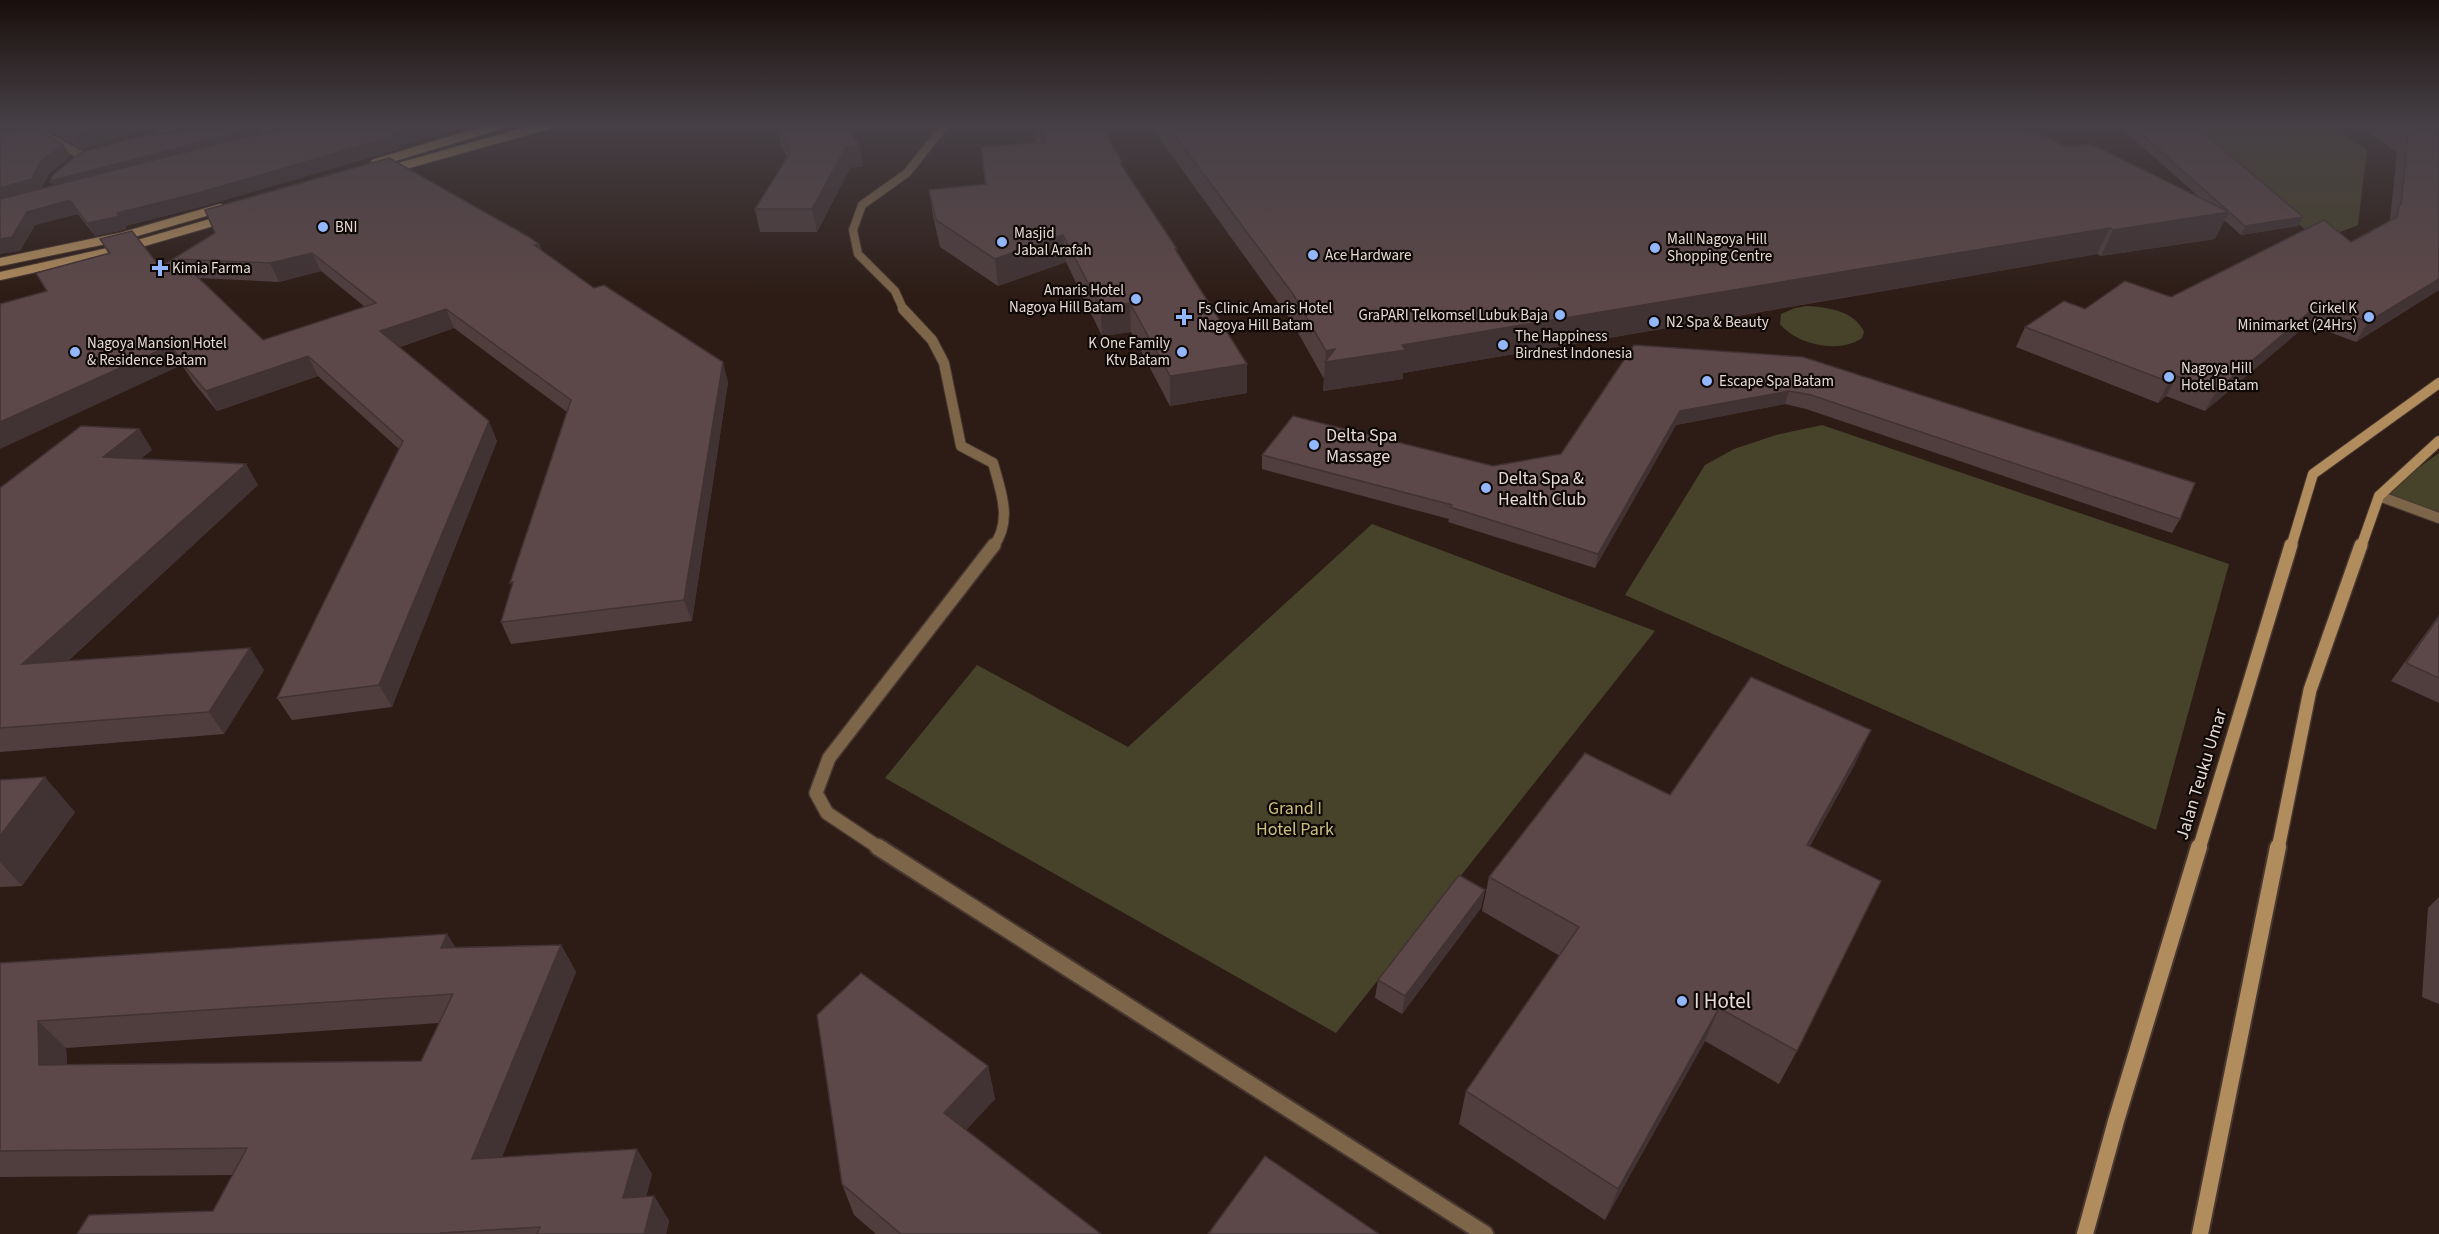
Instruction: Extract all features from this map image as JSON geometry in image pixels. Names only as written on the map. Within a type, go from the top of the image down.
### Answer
[{"type":"main road","points":[[0,262],[120,237],[233,204]]},
{"type":"main road","points":[[0,276],[117,250],[228,218]]},
{"type":"main road","name":"Jalan Teuku Umar","points":[[2085,1234],[2116,1120],[2313,474],[2439,383]]},
{"type":"main road","points":[[2200,1234],[2310,690],[2379,496],[2439,441]]},
{"type":"street","points":[[894,183],[862,205],[853,230],[858,254],[894,291],[901,307],[932,340],[944,363],[961,446],[993,463],[1003,500],[1005,521],[998,540],[829,758],[816,793],[827,813],[1485,1234]]},
{"type":"street","points":[[2379,496],[2439,518]]},
{"type":"green space","points":[[2251,183],[2363,183],[2358,225],[2318,241]]},
{"type":"green space","points":[[1807,306],[1831,309],[1854,319],[1864,332],[1862,338],[1842,346],[1819,345],[1797,337],[1780,324],[1781,314]]},
{"type":"green space","points":[[1822,425],[2229,564],[2156,830],[1625,595],[1705,465],[1734,449],[1776,435]]},
{"type":"green space","points":[[2439,453],[2439,518],[2379,496]]},
{"type":"green space","name":"Grand I Hotel Park","points":[[1372,524],[1655,631],[1336,1033],[885,778],[977,665],[1128,747]]},
{"type":"building","points":[[0,183],[19,183],[0,188]]},
{"type":"building","points":[[65,183],[234,183],[87,223],[70,200],[27,212],[12,237],[0,239],[0,199]]},
{"type":"building","points":[[302,183],[433,183],[529,237],[539,244],[534,245],[594,288],[604,285],[723,362],[684,600],[501,622],[513,582],[510,583],[571,400],[446,309],[380,331],[489,421],[379,685],[277,698],[403,441],[308,356],[206,391],[182,363],[171,345],[0,422],[0,304],[47,291],[36,273],[110,253],[100,239],[132,231],[160,267],[215,233],[205,210]],"holes":[[[312,253],[376,303],[263,340],[179,259],[270,263]]]},
{"type":"building","points":[[772,183],[826,183],[812,209],[755,209]]},
{"type":"building","points":[[1133,183],[1177,249],[1175,249],[1247,364],[1170,376],[1130,303],[1101,308],[1063,235],[995,259],[936,220],[929,190],[986,184]]},
{"type":"building","name":"Mall Nagoya Hill Shopping Centre","points":[[1210,183],[2169,183],[2229,212],[2113,230],[2110,228],[1859,269],[1402,345],[1406,350],[1325,362],[1335,349],[1326,351],[1293,294]]},
{"type":"building","points":[[2196,183],[2262,183],[2303,217],[2245,226]]},
{"type":"building","points":[[2403,183],[2439,183],[2439,279],[2368,322],[2319,304],[2217,390],[2177,376],[2169,382],[2025,327],[2064,301],[2085,309],[2125,281],[2171,297],[2324,220],[2351,242],[2397,217],[2399,205],[2401,205]]},
{"type":"building","points":[[1634,345],[1803,357],[2195,483],[2180,519],[1811,395],[1789,391],[1680,411],[1598,554],[1450,507],[1452,505],[1262,455],[1293,416],[1493,466],[1561,454]]},
{"type":"building","points":[[81,426],[139,429],[103,457],[246,464],[22,664],[250,648],[209,712],[0,728],[0,488]]},
{"type":"building","points":[[2439,617],[2439,678],[2406,663]]},
{"type":"building","name":"I Hotel","points":[[1751,677],[1871,730],[1807,845],[1881,881],[1797,1051],[1719,1008],[1618,1189],[1466,1091],[1579,927],[1489,877],[1585,753],[1670,795]]},
{"type":"building","points":[[45,777],[0,836],[0,780]]},
{"type":"building","points":[[1459,875],[1485,890],[1405,996],[1378,980]]},
{"type":"building","points":[[447,934],[441,948],[561,945],[472,1159],[637,1149],[623,1198],[654,1196],[644,1234],[537,1234],[540,1227],[441,1234],[77,1234],[89,1215],[213,1211],[247,1148],[0,1151],[0,963]],"holes":[[[453,994],[421,1061],[39,1065],[38,1021]]]},
{"type":"building","points":[[861,973],[988,1066],[944,1113],[1101,1234],[901,1234],[842,1184],[817,1015]]},
{"type":"building","points":[[1265,1156],[1379,1234],[1208,1234]]},
{"type":"place","name":"BNI","points":[[323,227]]},
{"type":"place","name":"Masjid Jabal Arafah","points":[[1002,242]]},
{"type":"place","name":"Mall Nagoya Hill Shopping Centre","points":[[1655,248]]},
{"type":"place","name":"Ace Hardware","points":[[1313,255]]},
{"type":"place","name":"Kimia Farma","points":[[160,268]]},
{"type":"place","name":"Amaris Hotel Nagoya Hill Batam","points":[[1136,299]]},
{"type":"place","name":"GraPARI Telkomsel Lubuk Baja","points":[[1560,315]]},
{"type":"place","name":"Fs Clinic Amaris Hotel Nagoya Hill Batam","points":[[1184,317]]},
{"type":"place","name":"Cirkel K Minimarket (24Hrs)","points":[[2369,317]]},
{"type":"place","name":"N2 Spa & Beauty","points":[[1654,322]]},
{"type":"place","name":"The Happiness Birdnest Indonesia","points":[[1503,345]]},
{"type":"place","name":"Nagoya Mansion Hotel & Residence Batam","points":[[75,352]]},
{"type":"place","name":"K One Family Ktv Batam","points":[[1182,352]]},
{"type":"place","name":"Nagoya Hill Hotel Batam","points":[[2169,377]]},
{"type":"place","name":"Escape Spa Batam","points":[[1707,381]]},
{"type":"place","name":"Delta Spa Massage","points":[[1314,445]]},
{"type":"place","name":"Delta Spa & Health Club","points":[[1486,488]]},
{"type":"place","name":"I Hotel","points":[[1682,1001]]}]
